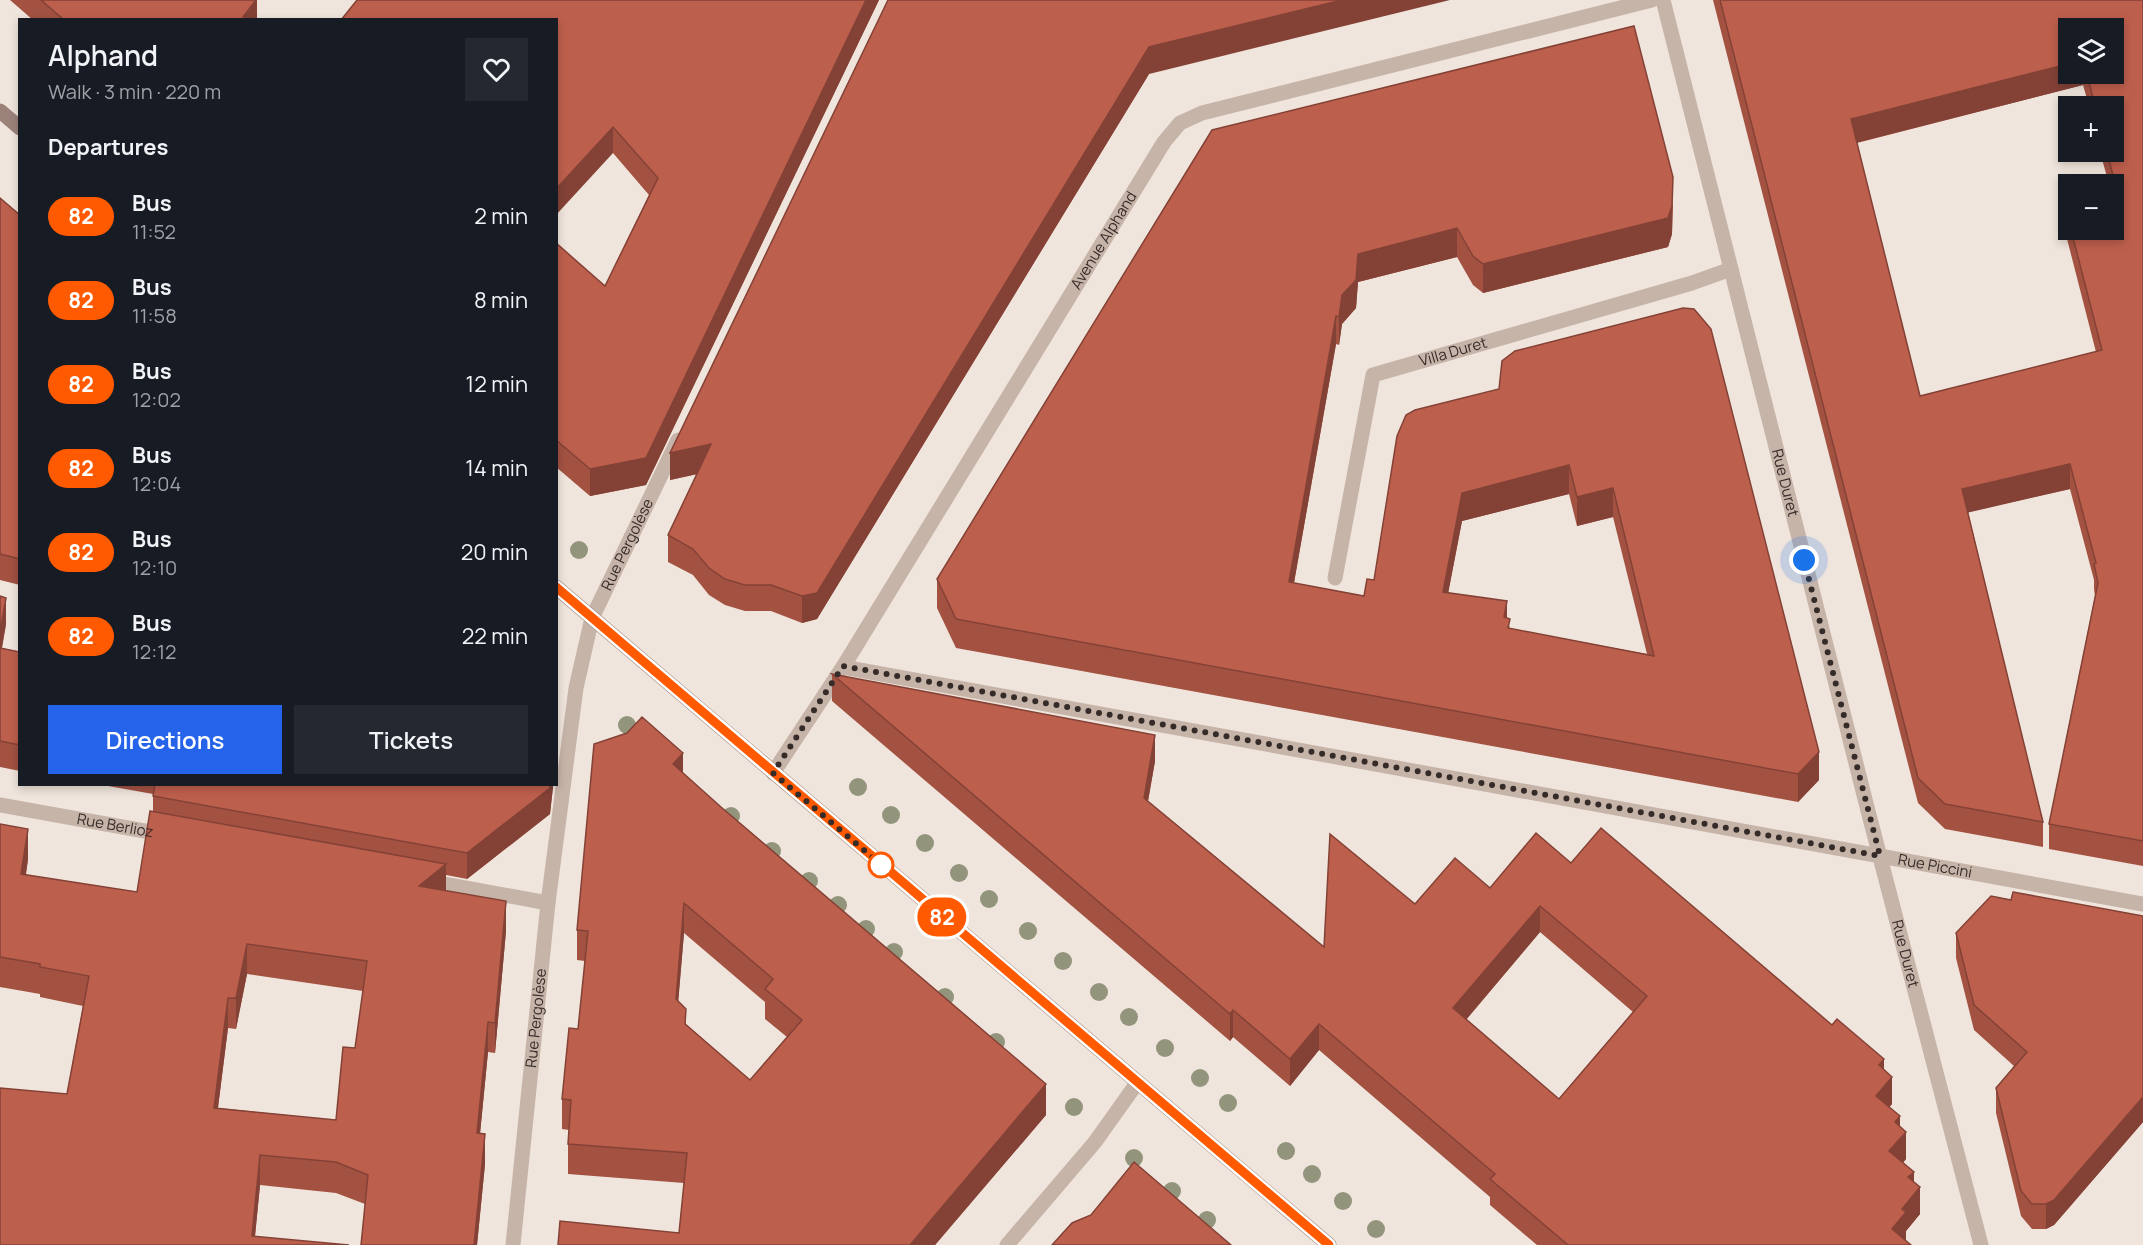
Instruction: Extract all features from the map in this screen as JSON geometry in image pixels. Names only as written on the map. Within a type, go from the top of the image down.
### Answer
[{"type":"street","name":"Avenue Alphand","points":[[773,773],[843,666],[1158,152],[1180,123],[1202,113],[1652,0]]},
{"type":"street","name":"Rue Duret","points":[[1663,0],[1981,1245]]},
{"type":"street","points":[[0,111],[18,126]]},
{"type":"street","name":"Villa Duret","points":[[1335,578],[1373,375],[1692,283],[1731,269]]},
{"type":"street","name":"Rue Pergolèse","points":[[513,1245],[548,903],[576,688],[592,618],[687,422]]},
{"type":"street","points":[[558,589],[1329,1245]]},
{"type":"street","name":"Rue Piccini","points":[[843,666],[2143,904]]},
{"type":"street","name":"Rue Berlioz","points":[[0,805],[185,838]]},
{"type":"street","points":[[417,879],[548,903]]},
{"type":"street","points":[[1007,1245],[1095,1142],[1137,1083]]},
{"type":"building","points":[[41,0],[256,0],[244,18],[62,18]]},
{"type":"building","points":[[357,0],[866,0],[646,458],[590,469],[558,442],[558,245],[605,286],[658,178],[613,127],[558,187],[558,18],[343,18]]},
{"type":"building","points":[[888,0],[1342,0],[1149,47],[817,593],[802,596],[771,585],[745,585],[725,579],[709,568],[693,549],[668,535],[711,444],[670,453]]},
{"type":"building","points":[[1720,0],[2143,0],[2143,841],[2049,824],[2098,583],[2094,564],[2096,563],[2070,464],[1962,489],[2043,822],[1945,804],[1918,778]],"holes":[[[2058,18],[2124,18],[2124,84],[2090,84],[2092,96],[2124,96],[2124,162],[2110,162],[2113,174],[2124,174],[2124,240],[2074,240],[2102,350],[1920,396],[1851,119],[2058,67]]]},
{"type":"building","points":[[1634,26],[1673,177],[1672,206],[1668,218],[1483,264],[1473,256],[1457,228],[1358,254],[1356,280],[1342,295],[1339,317],[1336,316],[1289,582],[1364,596],[1367,579],[1374,580],[1397,436],[1406,415],[1415,410],[1499,389],[1502,361],[1515,351],[1683,308],[1694,309],[1711,329],[1819,752],[1798,774],[956,619],[937,579],[1212,130]],"holes":[[[1569,465],[1577,497],[1613,488],[1654,656],[1508,628],[1510,619],[1504,617],[1507,601],[1443,592],[1462,493]]]},
{"type":"building","points":[[0,198],[18,213],[18,558],[0,554]]},
{"type":"building","points":[[0,596],[6,598],[0,632]]},
{"type":"building","points":[[0,648],[18,652],[18,745],[0,741]]},
{"type":"building","points":[[832,674],[1155,735],[1144,798],[1324,947],[1330,834],[1415,904],[1455,858],[1490,888],[1536,833],[1571,863],[1601,828],[1832,1025],[1837,1019],[1884,1059],[1879,1065],[1892,1077],[1876,1096],[1900,1116],[1895,1122],[1906,1132],[1889,1151],[1914,1172],[1908,1177],[1920,1187],[1902,1209],[1906,1212],[1892,1229],[1911,1245],[1568,1245],[1490,1179],[1495,1174],[1319,1024],[1290,1059],[1233,1010],[1230,1014]],"holes":[[[1540,906],[1647,996],[1559,1099],[1453,1008]]]},
{"type":"building","points":[[642,717],[683,753],[673,764],[1046,1084],[910,1245],[558,1245],[560,1221],[679,1233],[687,1153],[568,1144],[571,1100],[562,1099],[569,1028],[578,1029],[588,931],[577,930],[594,744],[627,733]],"holes":[[[684,903],[773,979],[765,989],[802,1020],[750,1080],[685,1024],[686,1009],[676,999]]]},
{"type":"building","points":[[155,786],[550,786],[467,853],[153,796]]},
{"type":"building","points":[[150,811],[446,864],[419,886],[506,901],[495,1023],[488,1022],[477,1133],[485,1134],[474,1245],[361,1245],[368,1175],[336,1162],[260,1155],[252,1236],[349,1245],[0,1245],[0,1088],[67,1094],[89,976],[0,957],[0,824],[28,829],[21,874],[137,892]],"holes":[[[247,944],[367,961],[355,1048],[343,1047],[336,1120],[214,1108],[228,998],[236,998]]]},
{"type":"building","points":[[2013,892],[2143,916],[2143,1097],[2054,1200],[2046,1204],[2032,1204],[2021,1191],[1996,1088],[2027,1052],[1974,1005],[1956,933],[1991,896],[2011,900]]},
{"type":"building","points":[[1134,1162],[1231,1245],[1052,1245],[1072,1223],[1091,1215]]},
{"type":"bus line","name":"82","points":[[558,589],[1329,1245]]},
{"type":"route","points":[[881,865],[885,868],[773,773],[843,666],[1880,856],[1804,560]]}]
